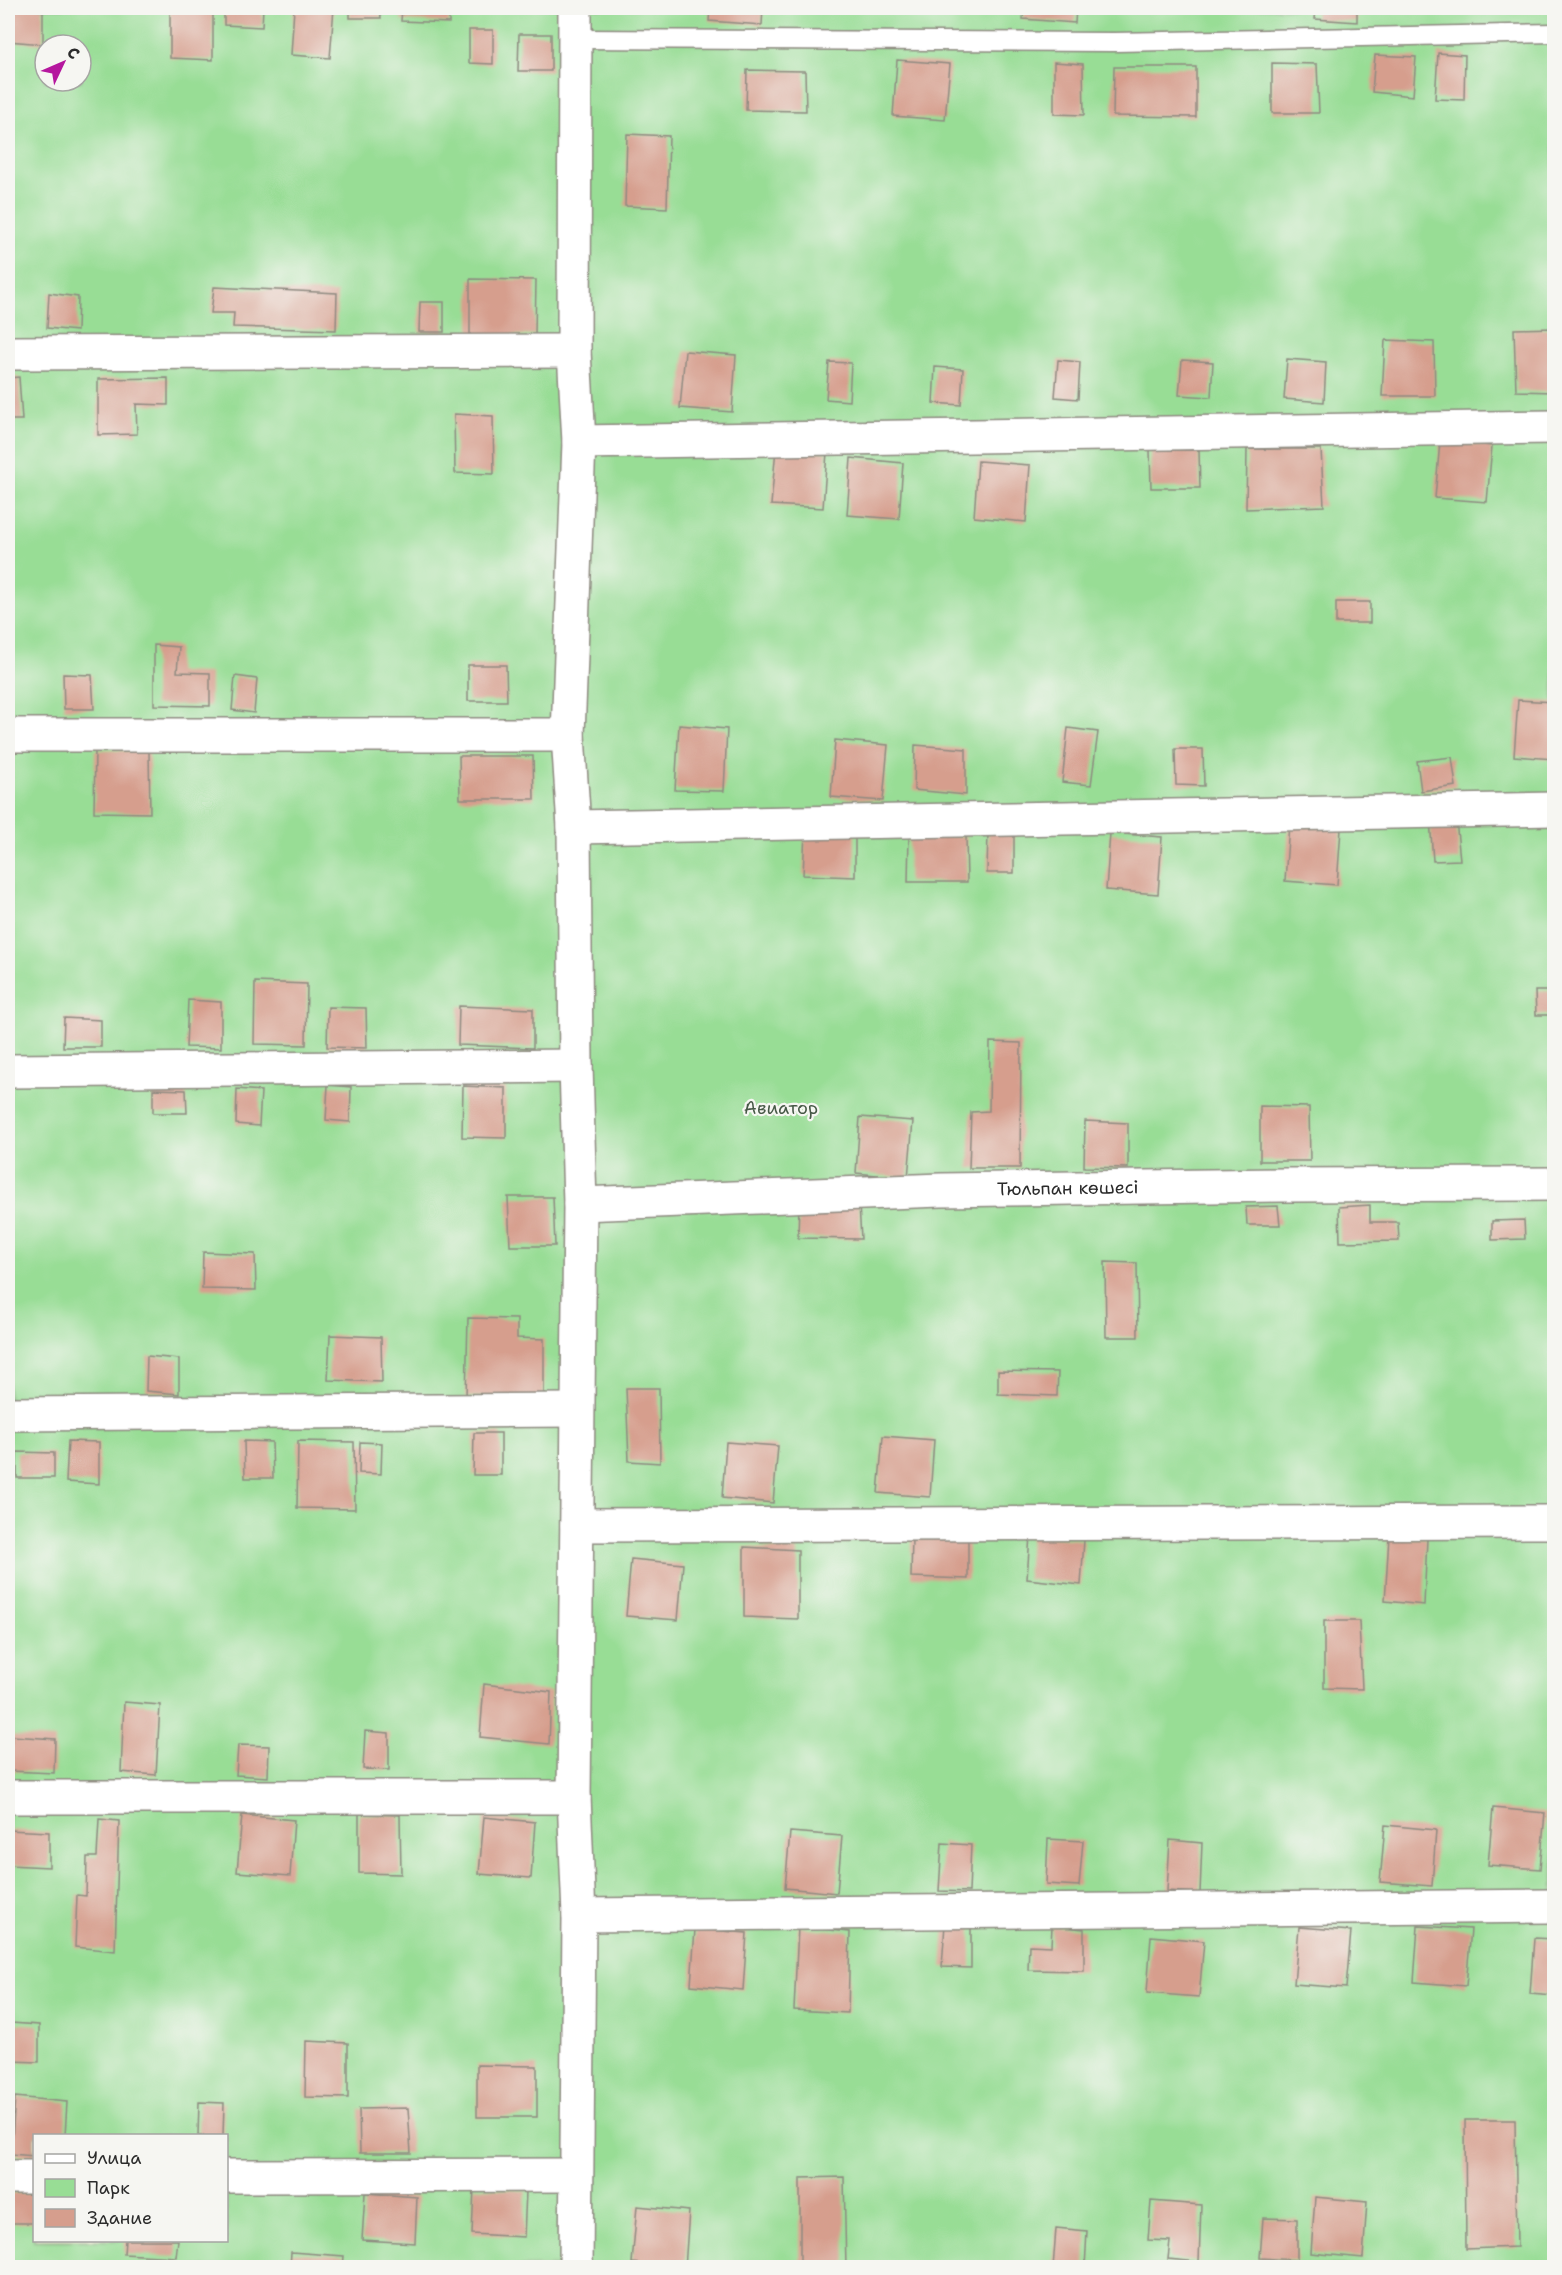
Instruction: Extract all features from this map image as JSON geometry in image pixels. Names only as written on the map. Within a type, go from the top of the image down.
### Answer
[{"type":"street","points":[[575,23],[574,351],[579,442],[568,735],[574,827],[576,1066],[580,1204],[574,1797],[579,1916],[576,2268]]},
{"type":"street","points":[[8,353],[574,351]]},
{"type":"street","points":[[579,442],[1554,427]]},
{"type":"street","points":[[8,735],[568,735]]},
{"type":"street","points":[[574,827],[1554,808]]},
{"type":"street","points":[[8,1071],[576,1066]]},
{"type":"street","name":"Тюльпан көшесі","points":[[580,1204],[941,1190],[1554,1184]]},
{"type":"street","points":[[8,1414],[577,1410]]},
{"type":"street","points":[[577,1525],[1554,1522]]},
{"type":"street","points":[[8,1797],[574,1797]]},
{"type":"street","points":[[579,1916],[1554,1906]]},
{"type":"street","points":[[228,2176],[576,2175]]},
{"type":"street","points":[[8,2177],[33,2176]]},
{"type":"lane","points":[[575,23],[1115,42],[1554,33]]},
{"type":"green space","name":"Авиатор","points":[[8,8],[1554,8],[1554,2267],[8,2267]]},
{"type":"building","points":[[8,8],[43,8],[43,33],[33,33],[33,43],[8,41]]},
{"type":"building","points":[[170,8],[213,8],[213,60],[170,58]]},
{"type":"building","points":[[224,8],[263,8],[262,27],[224,25]]},
{"type":"building","points":[[294,8],[334,8],[330,58],[291,55]]},
{"type":"building","points":[[350,8],[380,8],[381,18],[350,18]]},
{"type":"building","points":[[402,8],[449,8],[449,23],[401,21]]},
{"type":"building","points":[[710,8],[763,8],[762,25],[709,21]]},
{"type":"building","points":[[1024,8],[1076,8],[1075,23],[1023,19]]},
{"type":"building","points":[[1316,8],[1357,8],[1357,22],[1315,19]]},
{"type":"building","points":[[469,30],[493,30],[493,64],[469,63]]},
{"type":"building","points":[[519,34],[551,34],[551,71],[518,71]]},
{"type":"building","points":[[1438,53],[1465,55],[1464,100],[1435,99]]},
{"type":"building","points":[[1375,55],[1416,57],[1413,96],[1372,92]]},
{"type":"building","points":[[897,60],[950,64],[945,120],[893,116]]},
{"type":"building","points":[[1054,62],[1083,64],[1084,115],[1054,114]]},
{"type":"building","points":[[1272,63],[1317,64],[1319,113],[1272,113]]},
{"type":"building","points":[[1114,67],[1196,67],[1196,117],[1113,116]]},
{"type":"building","points":[[747,70],[805,71],[806,111],[746,110]]},
{"type":"building","points":[[627,134],[669,136],[667,208],[625,206]]},
{"type":"building","points":[[470,279],[536,280],[535,335],[470,337]]},
{"type":"building","points":[[214,287],[337,293],[336,330],[233,327],[234,313],[211,313]]},
{"type":"building","points":[[49,293],[78,297],[77,331],[47,328]]},
{"type":"building","points":[[420,302],[444,302],[444,332],[419,332]]},
{"type":"building","points":[[1554,328],[1554,392],[1516,391],[1514,329]]},
{"type":"building","points":[[1385,340],[1434,342],[1435,396],[1382,396]]},
{"type":"building","points":[[685,351],[736,355],[732,412],[680,408]]},
{"type":"building","points":[[1287,359],[1326,362],[1324,402],[1284,399]]},
{"type":"building","points":[[1058,360],[1080,362],[1078,399],[1055,397]]},
{"type":"building","points":[[1182,360],[1213,362],[1211,397],[1179,395]]},
{"type":"building","points":[[829,362],[851,363],[849,401],[826,399]]},
{"type":"building","points":[[935,367],[963,369],[961,405],[933,403]]},
{"type":"building","points":[[19,377],[22,420],[8,420],[8,378]]},
{"type":"building","points":[[168,378],[168,405],[136,404],[137,434],[98,435],[98,379]]},
{"type":"building","points":[[454,414],[493,416],[494,474],[455,473]]},
{"type":"building","points":[[1440,441],[1492,446],[1487,502],[1435,498]]},
{"type":"building","points":[[776,448],[827,452],[823,508],[771,505]]},
{"type":"building","points":[[1247,449],[1321,449],[1324,506],[1246,509]]},
{"type":"building","points":[[1150,450],[1199,450],[1200,488],[1151,488]]},
{"type":"building","points":[[851,458],[903,463],[899,519],[847,515]]},
{"type":"building","points":[[978,461],[1030,465],[1026,522],[974,517]]},
{"type":"building","points":[[1336,602],[1370,602],[1370,623],[1336,623]]},
{"type":"building","points":[[154,645],[179,647],[177,672],[210,673],[210,706],[154,705]]},
{"type":"building","points":[[468,665],[506,665],[507,701],[468,701]]},
{"type":"building","points":[[63,674],[92,675],[94,709],[64,709]]},
{"type":"building","points":[[235,676],[257,679],[254,713],[232,710]]},
{"type":"building","points":[[1518,700],[1554,702],[1554,759],[1514,756]]},
{"type":"building","points":[[679,725],[727,729],[724,791],[675,790]]},
{"type":"building","points":[[1068,728],[1098,732],[1091,785],[1062,782]]},
{"type":"building","points":[[835,740],[888,745],[883,801],[831,797]]},
{"type":"building","points":[[915,745],[966,749],[966,795],[914,790]]},
{"type":"building","points":[[1175,749],[1203,749],[1204,786],[1176,785]]},
{"type":"building","points":[[95,750],[149,751],[150,813],[94,812]]},
{"type":"building","points":[[459,756],[533,756],[534,799],[460,799]]},
{"type":"building","points":[[1452,757],[1456,786],[1421,791],[1417,761]]},
{"type":"building","points":[[1430,820],[1456,820],[1460,860],[1433,861]]},
{"type":"building","points":[[1289,824],[1341,829],[1337,885],[1285,881]]},
{"type":"building","points":[[988,830],[1014,831],[1014,873],[987,873]]},
{"type":"building","points":[[805,832],[855,833],[855,877],[803,875]]},
{"type":"building","points":[[1110,833],[1162,837],[1158,894],[1106,890]]},
{"type":"building","points":[[909,835],[966,836],[967,882],[908,882]]},
{"type":"building","points":[[255,982],[307,984],[306,1045],[254,1044]]},
{"type":"building","points":[[1535,991],[1554,991],[1554,1015],[1536,1015]]},
{"type":"building","points":[[188,1000],[221,1002],[221,1048],[186,1047]]},
{"type":"building","points":[[459,1006],[533,1009],[533,1048],[458,1045]]},
{"type":"building","points":[[328,1007],[366,1008],[367,1048],[327,1047]]},
{"type":"building","points":[[64,1018],[101,1020],[101,1047],[63,1047]]},
{"type":"building","points":[[990,1042],[1021,1043],[1020,1168],[969,1168],[971,1112],[989,1111]]},
{"type":"building","points":[[328,1085],[351,1087],[350,1122],[326,1120]]},
{"type":"building","points":[[463,1086],[506,1088],[506,1138],[462,1137]]},
{"type":"building","points":[[153,1089],[186,1090],[187,1113],[153,1113]]},
{"type":"building","points":[[237,1089],[261,1091],[259,1126],[236,1124]]},
{"type":"building","points":[[1260,1106],[1309,1107],[1310,1161],[1260,1161]]},
{"type":"building","points":[[860,1117],[913,1121],[908,1178],[856,1173]]},
{"type":"building","points":[[1085,1121],[1128,1123],[1128,1168],[1084,1167]]},
{"type":"building","points":[[1550,1127],[1554,1127],[1554,1163],[1553,1163]]},
{"type":"building","points":[[508,1197],[553,1197],[555,1246],[510,1246]]},
{"type":"building","points":[[799,1202],[859,1204],[861,1239],[798,1238]]},
{"type":"building","points":[[1370,1205],[1370,1222],[1398,1222],[1399,1241],[1340,1242],[1339,1207]]},
{"type":"building","points":[[1278,1206],[1280,1225],[1247,1225],[1246,1207]]},
{"type":"building","points":[[1524,1220],[1525,1239],[1492,1240],[1492,1221]]},
{"type":"building","points":[[203,1252],[255,1254],[256,1290],[202,1289]]},
{"type":"building","points":[[1105,1262],[1137,1263],[1138,1337],[1106,1337]]},
{"type":"building","points":[[468,1318],[517,1319],[517,1338],[544,1339],[544,1399],[466,1397]]},
{"type":"building","points":[[330,1335],[381,1337],[382,1382],[328,1380]]},
{"type":"building","points":[[147,1356],[179,1359],[179,1394],[146,1391]]},
{"type":"building","points":[[998,1371],[1058,1372],[1057,1396],[998,1394]]},
{"type":"building","points":[[626,1388],[659,1388],[660,1463],[629,1461]]},
{"type":"building","points":[[474,1433],[501,1433],[501,1475],[473,1475]]},
{"type":"building","points":[[883,1436],[934,1440],[930,1497],[878,1493]]},
{"type":"building","points":[[68,1441],[99,1442],[99,1484],[66,1482]]},
{"type":"building","points":[[244,1441],[272,1442],[273,1478],[245,1478]]},
{"type":"building","points":[[298,1441],[354,1442],[355,1509],[297,1508]]},
{"type":"building","points":[[360,1442],[382,1443],[381,1474],[359,1473]]},
{"type":"building","points":[[726,1442],[778,1446],[773,1503],[722,1498]]},
{"type":"building","points":[[17,1452],[54,1453],[54,1478],[17,1478]]},
{"type":"building","points":[[1030,1535],[1084,1540],[1081,1585],[1027,1579]]},
{"type":"building","points":[[1389,1536],[1427,1539],[1424,1605],[1385,1601]]},
{"type":"building","points":[[912,1538],[968,1540],[968,1579],[911,1577]]},
{"type":"building","points":[[744,1547],[798,1550],[798,1619],[744,1617]]},
{"type":"building","points":[[631,1559],[683,1564],[678,1620],[626,1616]]},
{"type":"building","points":[[1324,1621],[1359,1621],[1362,1689],[1324,1688]]},
{"type":"building","points":[[484,1684],[551,1692],[549,1744],[480,1737]]},
{"type":"building","points":[[124,1702],[160,1705],[156,1775],[121,1772]]},
{"type":"building","points":[[365,1731],[389,1733],[389,1770],[363,1769]]},
{"type":"building","points":[[12,1736],[55,1739],[54,1773],[9,1771]]},
{"type":"building","points":[[238,1745],[269,1746],[268,1777],[236,1775]]},
{"type":"building","points":[[1493,1808],[1545,1813],[1540,1869],[1488,1865]]},
{"type":"building","points":[[359,1814],[400,1815],[401,1874],[359,1873]]},
{"type":"building","points":[[242,1815],[294,1820],[290,1876],[237,1872]]},
{"type":"building","points":[[484,1817],[535,1822],[531,1878],[479,1874]]},
{"type":"building","points":[[99,1819],[119,1821],[115,1951],[75,1947],[77,1895],[86,1896],[87,1857],[97,1857]]},
{"type":"building","points":[[1385,1825],[1436,1830],[1432,1886],[1380,1882]]},
{"type":"building","points":[[8,1830],[49,1832],[49,1867],[8,1865]]},
{"type":"building","points":[[790,1832],[842,1836],[837,1893],[785,1888]]},
{"type":"building","points":[[1048,1839],[1083,1841],[1079,1886],[1046,1884]]},
{"type":"building","points":[[1170,1840],[1202,1843],[1200,1893],[1167,1891]]},
{"type":"building","points":[[942,1843],[971,1845],[969,1892],[939,1891]]},
{"type":"building","points":[[945,1924],[971,1926],[971,1968],[942,1967]]},
{"type":"building","points":[[1052,1926],[1084,1929],[1084,1971],[1028,1970],[1029,1945],[1051,1946]]},
{"type":"building","points":[[1418,1926],[1471,1929],[1466,1986],[1414,1982]]},
{"type":"building","points":[[798,1927],[850,1932],[848,2013],[794,2010]]},
{"type":"building","points":[[1299,1927],[1351,1931],[1346,1988],[1294,1984]]},
{"type":"building","points":[[695,1929],[747,1933],[743,1990],[691,1985]]},
{"type":"building","points":[[1151,1936],[1204,1941],[1199,1997],[1147,1993]]},
{"type":"building","points":[[1534,1938],[1554,1939],[1554,1996],[1530,1994]]},
{"type":"building","points":[[11,2023],[39,2025],[39,2062],[10,2061]]},
{"type":"building","points":[[306,2041],[348,2043],[348,2098],[305,2097]]},
{"type":"building","points":[[477,2065],[537,2066],[537,2117],[477,2117]]},
{"type":"building","points":[[15,2097],[67,2102],[65,2134],[33,2134],[33,2156],[11,2154]]},
{"type":"building","points":[[199,2102],[224,2103],[223,2134],[198,2134]]},
{"type":"building","points":[[408,2108],[411,2153],[360,2153],[359,2109]]},
{"type":"building","points":[[1465,2120],[1515,2120],[1517,2247],[1466,2249]]},
{"type":"building","points":[[844,2177],[846,2268],[800,2268],[800,2178]]},
{"type":"building","points":[[474,2187],[526,2191],[524,2237],[472,2234]]},
{"type":"building","points":[[8,2193],[33,2193],[33,2223],[8,2223]]},
{"type":"building","points":[[365,2193],[417,2197],[415,2243],[362,2240]]},
{"type":"building","points":[[1315,2197],[1367,2202],[1363,2258],[1311,2253]]},
{"type":"building","points":[[1151,2201],[1201,2205],[1199,2262],[1168,2259],[1170,2241],[1148,2240]]},
{"type":"building","points":[[637,2206],[689,2211],[685,2268],[632,2263]]},
{"type":"building","points":[[1263,2218],[1297,2219],[1297,2260],[1260,2258]]},
{"type":"building","points":[[1056,2228],[1087,2231],[1085,2268],[1053,2268]]},
{"type":"building","points":[[125,2242],[178,2242],[176,2257],[124,2254]]},
{"type":"building","points":[[291,2252],[344,2256],[343,2268],[290,2268]]}]
